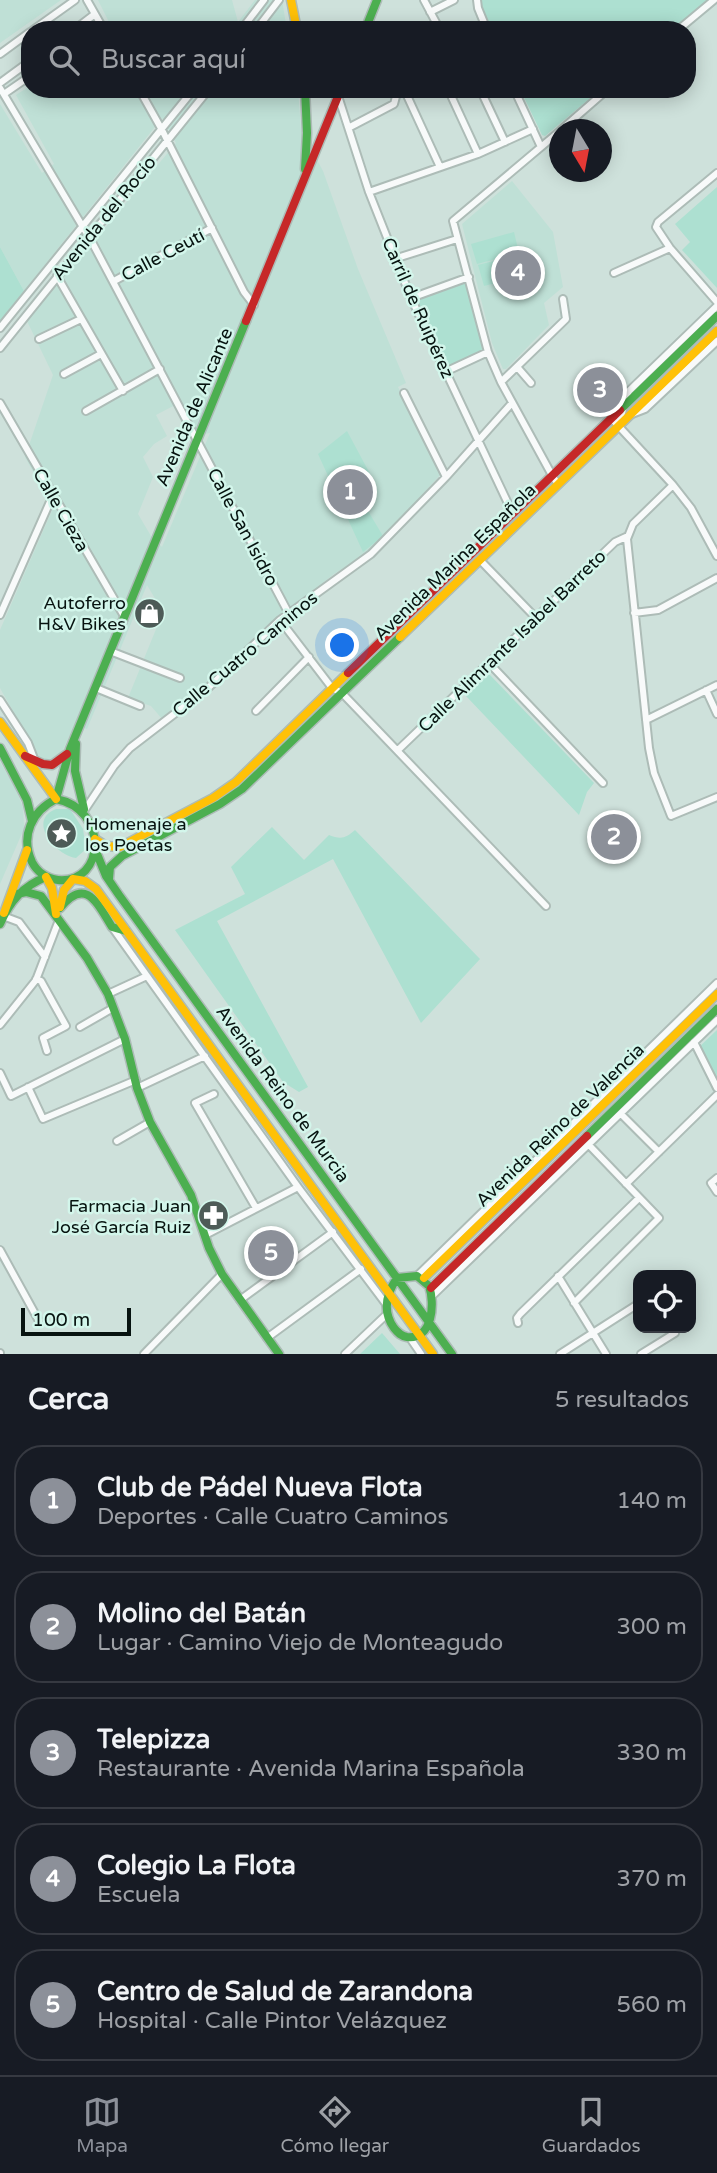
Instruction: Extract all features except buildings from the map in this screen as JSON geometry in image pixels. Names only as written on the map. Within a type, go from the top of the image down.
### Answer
[{"type":"main road","points":[[290,0],[295,21]]},
{"type":"main road","points":[[369,21],[377,0]]},
{"type":"main road","points":[[302,185],[307,141],[305,98]]},
{"type":"main road","name":"Avenida de Alicante","points":[[56,799],[70,749],[254,305],[334,98]]},
{"type":"main road","points":[[626,412],[663,368],[717,316]]},
{"type":"main road","points":[[556,481],[615,422],[717,331]]},
{"type":"main road","name":"Avenida Marina Española","points":[[95,839],[106,846],[120,846],[222,793],[513,514],[556,481]]},
{"type":"main road","name":"Avenida Marina Española","points":[[109,881],[110,867],[122,856],[233,796],[480,560],[556,481]]},
{"type":"main road","points":[[0,722],[56,799]]},
{"type":"main road","name":"Avenida de Alicante","points":[[77,737],[75,771],[84,811]]},
{"type":"main road","points":[[0,747],[27,800],[32,823],[29,845],[2,918]]},
{"type":"main road","points":[[25,755],[44,765],[54,765],[63,760],[70,749]]},
{"type":"main road","points":[[32,823],[40,809],[56,799],[74,802],[84,811],[95,839],[89,867],[64,890],[58,914]]},
{"type":"main road","points":[[29,845],[32,862],[52,888],[58,914]]},
{"type":"main road","name":"Avenida Reino de Murcia","points":[[95,849],[109,881],[452,1354]]},
{"type":"main road","points":[[2,918],[17,894],[30,884],[46,877],[58,880],[73,879]]},
{"type":"main road","name":"Avenida Reino de Murcia","points":[[73,879],[91,884],[388,1292],[414,1336],[433,1354]]},
{"type":"main road","points":[[17,894],[26,892],[41,896],[58,914],[108,994],[125,1039],[150,1122],[191,1195],[222,1274],[279,1354]]},
{"type":"main road","points":[[58,914],[68,898],[86,892],[93,897],[112,927],[126,931]]},
{"type":"main road","name":"Avenida Reino de Valencia","points":[[421,1277],[717,994]]},
{"type":"main road","name":"Avenida Reino de Valencia","points":[[432,1292],[717,1009]]},
{"type":"main road","points":[[421,1277],[432,1292],[429,1322],[414,1336],[398,1333],[386,1315],[388,1292],[397,1278],[421,1277]]},
{"type":"street","points":[[46,21],[75,0]]},
{"type":"street","points":[[87,0],[98,21]]},
{"type":"street","points":[[248,21],[264,0]]},
{"type":"street","points":[[263,21],[279,0]]},
{"type":"street","points":[[424,0],[434,21]]},
{"type":"street","points":[[430,12],[454,0]]},
{"type":"street","points":[[477,0],[483,21]]},
{"type":"street","points":[[688,21],[710,2]]},
{"type":"street","points":[[86,21],[95,14]]},
{"type":"street","points":[[0,54],[21,39]]},
{"type":"street","points":[[0,83],[21,68]]},
{"type":"street","points":[[2,91],[21,81]]},
{"type":"street","name":"Calle San Isidro","points":[[2,91],[114,281],[289,614]]},
{"type":"street","points":[[144,98],[254,305]]},
{"type":"street","name":"Avenida del Rocío","points":[[0,327],[187,98]]},
{"type":"street","name":"Avenida del Rocío","points":[[0,348],[202,98]]},
{"type":"street","name":"Carril de Ruipérez","points":[[340,98],[369,192],[394,259],[513,514]]},
{"type":"street","points":[[350,127],[394,104],[396,98]]},
{"type":"street","points":[[408,98],[440,167]]},
{"type":"street","points":[[452,98],[478,154]]},
{"type":"street","points":[[484,98],[505,142]]},
{"type":"street","points":[[518,98],[541,147]]},
{"type":"street","points":[[573,119],[597,98]]},
{"type":"street","points":[[369,192],[478,154],[533,129]]},
{"type":"street","points":[[549,140],[453,221],[488,352],[556,481]]},
{"type":"street","points":[[717,173],[656,225],[658,234],[717,304],[629,391],[626,412],[645,409],[717,341]]},
{"type":"street","name":"Calle Ceutí","points":[[114,281],[212,228]]},
{"type":"street","points":[[394,259],[457,239]]},
{"type":"street","points":[[614,273],[670,248]]},
{"type":"street","points":[[57,276],[122,391]]},
{"type":"street","points":[[411,298],[469,277]]},
{"type":"street","points":[[502,382],[566,320],[563,299]]},
{"type":"street","points":[[38,339],[81,319]]},
{"type":"street","points":[[445,372],[488,352]]},
{"type":"street","points":[[64,374],[101,354]]},
{"type":"street","points":[[518,368],[531,383]]},
{"type":"street","points":[[644,376],[663,368]]},
{"type":"street","points":[[86,411],[160,369]]},
{"type":"street","points":[[404,393],[446,477]]},
{"type":"street","name":"Calle Cieza","points":[[0,403],[124,616]]},
{"type":"street","name":"Calle Cuatro Caminos","points":[[84,811],[114,766],[130,748],[208,688],[280,620],[371,554],[513,403]]},
{"type":"street","points":[[615,422],[691,508],[717,556]]},
{"type":"street","name":"Calle Alimrante Isabel Barreto","points":[[398,750],[615,542],[628,536],[633,524],[673,485]]},
{"type":"street","points":[[0,615],[53,495]]},
{"type":"street","points":[[628,536],[634,613],[654,773],[671,816],[717,797]]},
{"type":"street","points":[[480,560],[536,618]]},
{"type":"street","points":[[634,613],[659,610],[717,578]]},
{"type":"street","points":[[280,620],[332,688],[342,692],[546,906]]},
{"type":"street","points":[[110,651],[180,678]]},
{"type":"street","points":[[256,711],[309,657]]},
{"type":"street","points":[[489,663],[603,783]]},
{"type":"street","points":[[646,720],[717,685]]},
{"type":"street","points":[[96,688],[140,706]]},
{"type":"street","points":[[706,690],[717,713]]},
{"type":"street","points":[[0,700],[28,743],[39,776]]},
{"type":"street","points":[[0,1025],[36,979],[58,914]]},
{"type":"street","points":[[2,918],[19,922],[45,957]]},
{"type":"street","points":[[112,927],[298,1187],[386,1304]]},
{"type":"street","points":[[126,931],[128,949]]},
{"type":"street","points":[[108,994],[147,976]]},
{"type":"street","points":[[36,979],[41,981],[66,1026],[43,1038],[47,1051]]},
{"type":"street","points":[[421,1277],[717,983]]},
{"type":"street","points":[[80,1027],[113,1008]]},
{"type":"street","points":[[432,1292],[717,1020]]},
{"type":"street","points":[[0,1073],[11,1096],[125,1039]]},
{"type":"street","points":[[694,1042],[717,1088]]},
{"type":"street","points":[[28,1087],[43,1119],[205,1056]]},
{"type":"street","points":[[214,1094],[195,1103],[256,1208]]},
{"type":"street","points":[[626,1184],[717,1096]]},
{"type":"street","points":[[621,1114],[659,1152]]},
{"type":"street","points":[[117,1141],[150,1122]]},
{"type":"street","points":[[575,1303],[659,1218],[589,1145]]},
{"type":"street","points":[[714,1180],[717,1192]]},
{"type":"street","points":[[205,1235],[298,1187]]},
{"type":"street","points":[[518,1323],[520,1314],[639,1198]]},
{"type":"street","points":[[240,1300],[332,1232]]},
{"type":"street","points":[[0,1250],[39,1321]]},
{"type":"street","points":[[267,1338],[360,1269]]},
{"type":"street","points":[[144,1354],[222,1274]]},
{"type":"street","points":[[558,1276],[606,1354]]},
{"type":"street","points":[[559,1354],[633,1307]]},
{"type":"street","points":[[345,1354],[386,1315]]},
{"type":"street","points":[[641,1354],[676,1333]]},
{"type":"street","points":[[414,1336],[421,1354]]},
{"type":"shaded area","points":[[0,0],[61,0],[31,21],[21,21],[21,28],[0,43]]},
{"type":"shaded area","points":[[98,0],[232,0],[238,21],[108,21]]},
{"type":"shaded area","points":[[255,0],[282,0],[286,21],[239,21]]},
{"type":"shaded area","points":[[481,0],[708,0],[684,21],[486,21]]},
{"type":"shaded area","points":[[21,92],[21,98],[299,98],[301,130],[323,171],[358,269],[406,383],[398,387],[441,474],[370,552],[334,574],[283,615],[204,688],[163,720],[151,706],[128,698],[163,612],[147,585],[87,729],[75,724],[60,756],[49,761],[37,754],[0,688],[0,630],[53,508],[25,457],[53,375],[27,321],[176,143],[162,118],[24,291],[0,247],[0,104],[42,173],[54,164],[16,95]],"holes":[[[177,404],[193,436],[210,433],[162,547],[151,536],[138,514],[153,477],[143,457],[154,444],[167,436],[156,415]]]},
{"type":"shaded area","points":[[524,98],[590,98],[565,119],[549,119],[549,133],[542,135]]},
{"type":"shaded area","points":[[512,181],[553,232],[563,287],[544,303],[549,325],[503,369],[492,343],[462,224]]},
{"type":"shaded area","points":[[717,187],[717,288],[682,250],[690,242],[675,224]]},
{"type":"shaded area","points":[[514,232],[519,253],[477,264],[471,244]]},
{"type":"shaded area","points":[[0,247],[24,291],[0,321]]},
{"type":"shaded area","points":[[521,254],[526,275],[484,286],[478,265]]},
{"type":"shaded area","points":[[469,277],[488,352],[445,372],[411,298]]},
{"type":"shaded area","points":[[347,431],[376,485],[359,496],[383,536],[363,552],[318,454]]},
{"type":"shaded area","points":[[489,674],[594,783],[587,792],[579,815],[466,696]]},
{"type":"shaded area","points":[[0,762],[16,789],[23,808],[24,826],[0,884]]},
{"type":"shaded area","points":[[56,809],[70,809],[83,829],[86,849],[76,858],[52,844],[47,836],[44,821],[48,814]]},
{"type":"shaded area","points":[[272,827],[304,860],[329,835],[343,837],[355,830],[480,959],[421,1023],[333,859],[217,921],[308,1087],[299,1092],[283,1082],[175,930],[245,894],[231,867]]},
{"type":"shaded area","points":[[717,1030],[717,1088],[697,1049]]},
{"type":"shaded area","points":[[382,1333],[400,1354],[360,1354]]},
{"type":"traffic: fast","points":[[369,21],[377,0]]},
{"type":"traffic: fast","points":[[305,98],[305,169]]},
{"type":"traffic: fast","points":[[620,410],[717,316]]},
{"type":"traffic: fast","points":[[56,799],[70,749],[246,321]]},
{"type":"traffic: fast","points":[[109,879],[110,867],[122,856],[220,804],[242,789],[400,637]]},
{"type":"traffic: fast","points":[[76,744],[75,771],[84,809]]},
{"type":"traffic: fast","points":[[0,748],[27,800],[32,821]]},
{"type":"traffic: fast","points":[[56,799],[73,806],[85,816],[93,830],[95,845],[92,859],[85,870],[74,878],[58,880],[46,877],[34,866],[29,852],[27,843],[30,825],[40,810],[56,799]]},
{"type":"traffic: fast","points":[[95,849],[106,876],[119,895],[452,1354]]},
{"type":"traffic: fast","points":[[0,924],[18,895],[46,877]]},
{"type":"traffic: fast","points":[[17,894],[26,892],[41,896],[87,958],[108,994],[125,1039],[137,1088],[150,1122],[191,1195],[209,1248],[222,1274],[279,1354]]},
{"type":"traffic: fast","points":[[60,908],[77,894],[90,896],[112,927],[126,931]]},
{"type":"traffic: fast","points":[[587,1136],[717,1009]]},
{"type":"traffic: fast","points":[[417,1276],[429,1286],[432,1310],[427,1327],[422,1333],[407,1337],[398,1333],[390,1322],[387,1303],[397,1278],[417,1276]]},
{"type":"traffic: slow","points":[[291,0],[295,21]]},
{"type":"traffic: slow","points":[[400,637],[717,331]]},
{"type":"traffic: slow","points":[[95,839],[106,846],[120,847],[213,798],[236,782],[348,673]]},
{"type":"traffic: slow","points":[[0,722],[56,799]]},
{"type":"traffic: slow","points":[[4,913],[27,850]]},
{"type":"traffic: slow","points":[[46,877],[52,888],[56,914]]},
{"type":"traffic: slow","points":[[60,907],[64,890],[73,879]]},
{"type":"traffic: slow","points":[[73,879],[85,881],[96,889],[433,1354]]},
{"type":"traffic: slow","points":[[424,1278],[717,994]]},
{"type":"traffic: jam","points":[[246,321],[337,98]]},
{"type":"traffic: jam","points":[[348,673],[620,410]]},
{"type":"traffic: jam","points":[[25,756],[52,765],[67,754]]},
{"type":"traffic: jam","points":[[431,1288],[587,1136]]},
{"type":"place","name":"Colegio La Flota","points":[[518,273]]},
{"type":"place","name":"Telepizza","points":[[600,390]]},
{"type":"place","name":"Club de Pádel Nueva Flota","points":[[350,492]]},
{"type":"place","name":"Autoferro H&V Bikes","points":[[149,613]]},
{"type":"place","name":"Homenaje a los Poetas","points":[[62,834]]},
{"type":"place","name":"Molino del Batán","points":[[614,837]]},
{"type":"place","name":"Farmacia Juan José García Ruiz","points":[[214,1216]]},
{"type":"place","name":"Centro de Salud de Zarandona","points":[[271,1253]]}]
